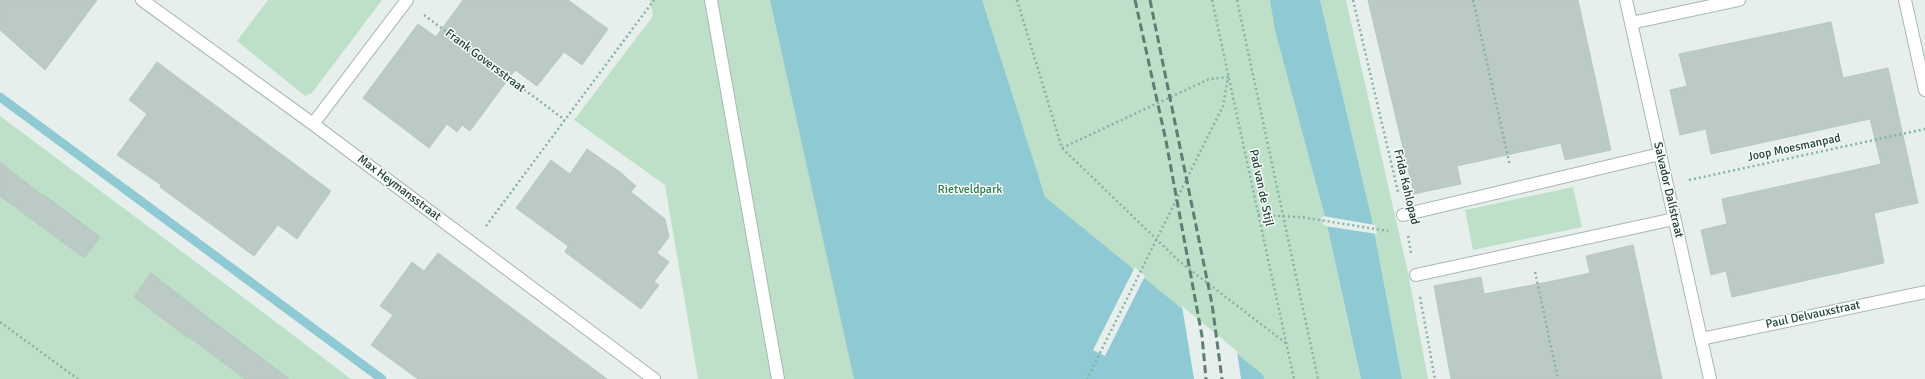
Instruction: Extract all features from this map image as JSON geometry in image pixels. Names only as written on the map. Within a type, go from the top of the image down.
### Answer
[{"type":"street","name":"Max Heymansstraat","points":[[142,0],[313,124],[654,379]]},
{"type":"street","points":[[711,0],[778,379]]},
{"type":"street","name":"Salvador Dalístraat","points":[[1626,0],[1710,379]]},
{"type":"street","points":[[1631,23],[1739,0]]},
{"type":"street","points":[[1905,0],[1925,90]]},
{"type":"street","points":[[313,124],[406,1]]},
{"type":"street","points":[[1403,215],[1660,154]]},
{"type":"street","points":[[1416,275],[1674,219]]},
{"type":"street","name":"Paul Delvauxstraat","points":[[1701,339],[1925,292]]},
{"type":"path","points":[[472,244],[654,0]]},
{"type":"path","points":[[1017,0],[1062,148],[1180,262],[1287,344]]},
{"type":"path","name":"Pad van de Stijl","points":[[1212,0],[1294,379]]},
{"type":"path","name":"Pad van de Stijl","points":[[1237,0],[1318,379]]},
{"type":"path","name":"Frida Kahlopad","points":[[1353,0],[1416,275],[1435,379]]},
{"type":"path","points":[[1473,0],[1515,188]]},
{"type":"path","name":"Frank Goversstraat","points":[[406,1],[565,120]]},
{"type":"path","points":[[1062,148],[1209,79],[1228,77],[1223,106],[1158,240],[1087,379]]},
{"type":"path","name":"Joop Moesmanpad","points":[[1667,185],[1925,129]]},
{"type":"path","points":[[1258,215],[1301,217],[1392,232]]},
{"type":"path","points":[[1530,251],[1558,379]]},
{"type":"path","points":[[0,322],[78,379]]},
{"type":"green space","points":[[268,0],[382,0],[312,93],[305,96],[237,41]]},
{"type":"green space","name":"Rietveldpark","points":[[650,0],[1276,0],[1306,146],[1325,218],[1321,217],[1323,224],[1327,225],[1361,379],[698,379],[665,185],[574,120],[653,16]]},
{"type":"green space","points":[[1320,0],[1346,0],[1408,273],[1428,379],[1402,379],[1372,220]]},
{"type":"green space","points":[[0,116],[244,298],[351,379],[0,379]]},
{"type":"green space","points":[[1573,187],[1582,227],[1473,250],[1465,210]]},
{"type":"water","points":[[770,0],[982,0],[1045,197],[1263,375],[1264,379],[854,379]]},
{"type":"water","points":[[1270,0],[1320,0],[1372,220],[1402,379],[1361,379],[1327,225],[1275,30]]},
{"type":"pier","points":[[1323,216],[1375,225],[1377,234],[1325,226]]},
{"type":"pier","points":[[1135,267],[1145,276],[1105,356],[1093,350]]},
{"type":"pier","points":[[1182,306],[1237,351],[1241,379],[1194,379]]},
{"type":"building","points":[[0,0],[97,0],[45,70],[0,30]]},
{"type":"building","points":[[463,0],[568,0],[608,29],[582,65],[564,52],[537,86],[515,70],[470,131],[462,125],[457,132],[447,124],[429,148],[363,98],[418,24],[436,37]]},
{"type":"building","points":[[1368,0],[1578,0],[1611,150],[1565,160],[1561,143],[1457,166],[1461,184],[1414,194]]},
{"type":"building","points":[[1831,22],[1843,78],[1888,68],[1918,203],[1874,213],[1884,263],[1732,297],[1726,271],[1711,275],[1701,230],[1727,224],[1722,199],[1881,164],[1870,119],[1711,154],[1706,129],[1680,135],[1670,90],[1687,86],[1679,54]]},
{"type":"building","points":[[157,62],[331,191],[297,239],[278,225],[254,256],[160,187],[161,185],[117,155],[147,114],[129,100]]},
{"type":"building","points":[[587,149],[620,172],[636,186],[631,192],[665,219],[669,237],[657,253],[669,262],[654,282],[659,285],[641,309],[565,252],[568,246],[516,208],[551,160],[570,174]]},
{"type":"building","points":[[0,162],[100,237],[84,258],[0,196]]},
{"type":"building","points":[[1633,245],[1662,379],[1451,379],[1434,286],[1481,277],[1484,294],[1548,282],[1590,273],[1586,256]]},
{"type":"building","points":[[438,253],[607,379],[418,379],[371,345],[393,315],[380,306],[412,262],[424,271]]},
{"type":"building","points":[[151,273],[289,379],[245,379],[134,297]]},
{"type":"waterway","points":[[0,97],[382,379]]},
{"type":"railway","points":[[1135,0],[1166,141],[1202,336],[1206,379]]},
{"type":"railway","points":[[1150,0],[1212,304],[1222,379]]}]
